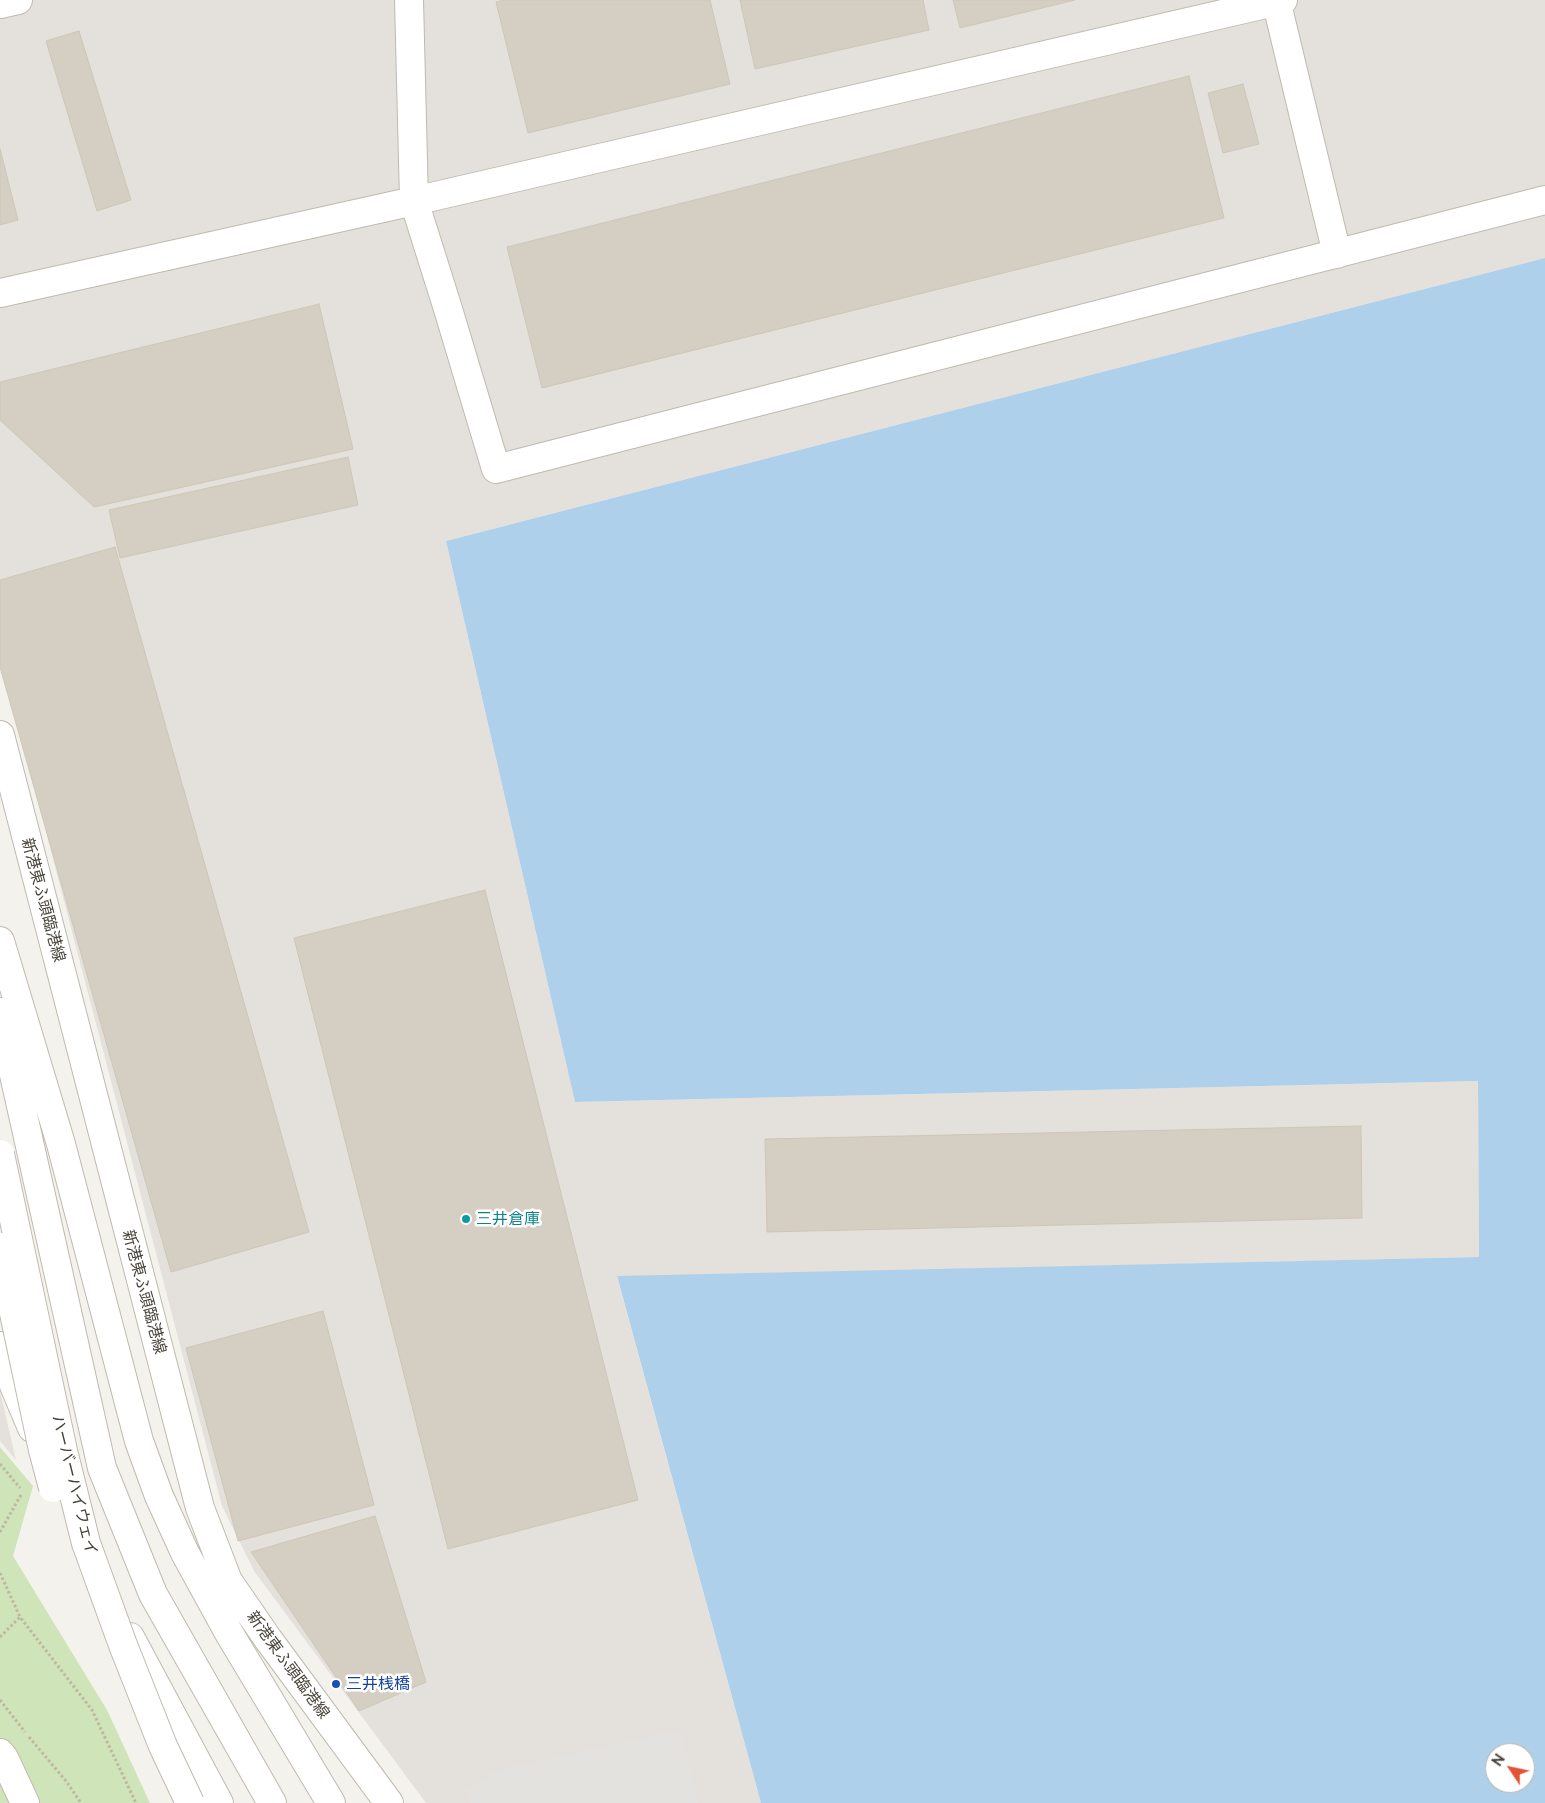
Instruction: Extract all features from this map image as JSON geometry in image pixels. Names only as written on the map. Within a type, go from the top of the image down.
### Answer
[{"type":"street","points":[[0,4],[18,0]]},
{"type":"street","points":[[409,0],[414,201],[496,469],[1545,200]]},
{"type":"street","points":[[0,293],[414,201],[1278,0],[1337,254]]},
{"type":"street","name":"新港東ふ頭臨港線","points":[[0,734],[200,1508],[228,1580],[268,1639],[389,1803]]},
{"type":"street","points":[[0,941],[61,1144],[124,1388],[142,1450],[159,1496],[185,1553],[277,1715],[331,1803]]},
{"type":"street","points":[[0,1012],[102,1468],[154,1594],[272,1803]]},
{"type":"street","name":"ハーバーハイウェイ","points":[[0,1154],[63,1451],[86,1543],[126,1654],[163,1746],[190,1803]]},
{"type":"street","name":"ハーバーハイウェイ","points":[[0,1247],[43,1450],[70,1554],[103,1646],[136,1729],[169,1803]]},
{"type":"street","points":[[0,1346],[15,1388],[55,1481],[115,1609],[219,1803]]},
{"type":"street","points":[[0,1753],[25,1803]]},
{"type":"path","points":[[0,1464],[23,1491],[0,1532]]},
{"type":"path","points":[[0,1573],[20,1617],[92,1710],[136,1803]]},
{"type":"path","points":[[0,1637],[20,1617]]},
{"type":"path","points":[[0,1700],[66,1781],[81,1803]]},
{"type":"shaded area","points":[[0,0],[1545,0],[1545,258],[446,541],[575,1102],[1478,1081],[1479,1257],[617,1277],[761,1803],[426,1803],[254,1571],[222,1506],[0,656]]},
{"type":"shaded area","points":[[0,1391],[16,1460],[0,1441]]},
{"type":"shaded area","points":[[681,1730],[698,1803],[470,1803],[467,1790],[495,1771]]},
{"type":"green space","points":[[0,1447],[33,1486],[13,1556],[107,1710],[150,1803],[0,1803]]},
{"type":"water","points":[[1545,258],[1545,1803],[761,1803],[617,1276],[1479,1257],[1478,1081],[575,1102],[446,541]]},
{"type":"building","points":[[504,0],[710,0],[730,84],[528,133],[496,2]]},
{"type":"building","points":[[740,0],[923,0],[929,30],[755,69]]},
{"type":"building","points":[[953,0],[1075,0],[960,28]]},
{"type":"building","points":[[79,31],[131,200],[97,211],[46,41]]},
{"type":"building","points":[[1189,76],[1224,218],[542,388],[507,247]]},
{"type":"building","points":[[1243,84],[1259,144],[1223,153],[1208,93]]},
{"type":"building","points":[[0,149],[18,220],[0,225]]},
{"type":"building","points":[[319,304],[353,449],[94,507],[0,420],[0,382]]},
{"type":"building","points":[[348,457],[358,505],[120,558],[109,510]]},
{"type":"building","points":[[115,547],[309,1232],[171,1272],[0,667],[0,580]]},
{"type":"building","name":"三井倉庫","points":[[485,890],[638,1500],[448,1549],[294,938]]},
{"type":"building","points":[[1361,1126],[1362,1218],[767,1232],[765,1139]]},
{"type":"building","points":[[323,1311],[374,1505],[238,1541],[186,1348]]},
{"type":"building","points":[[375,1516],[426,1682],[359,1711],[251,1552]]},
{"type":"place","name":"三井倉庫","points":[[466,1219]]},
{"type":"place","name":"三井桟橋","points":[[336,1684]]}]
